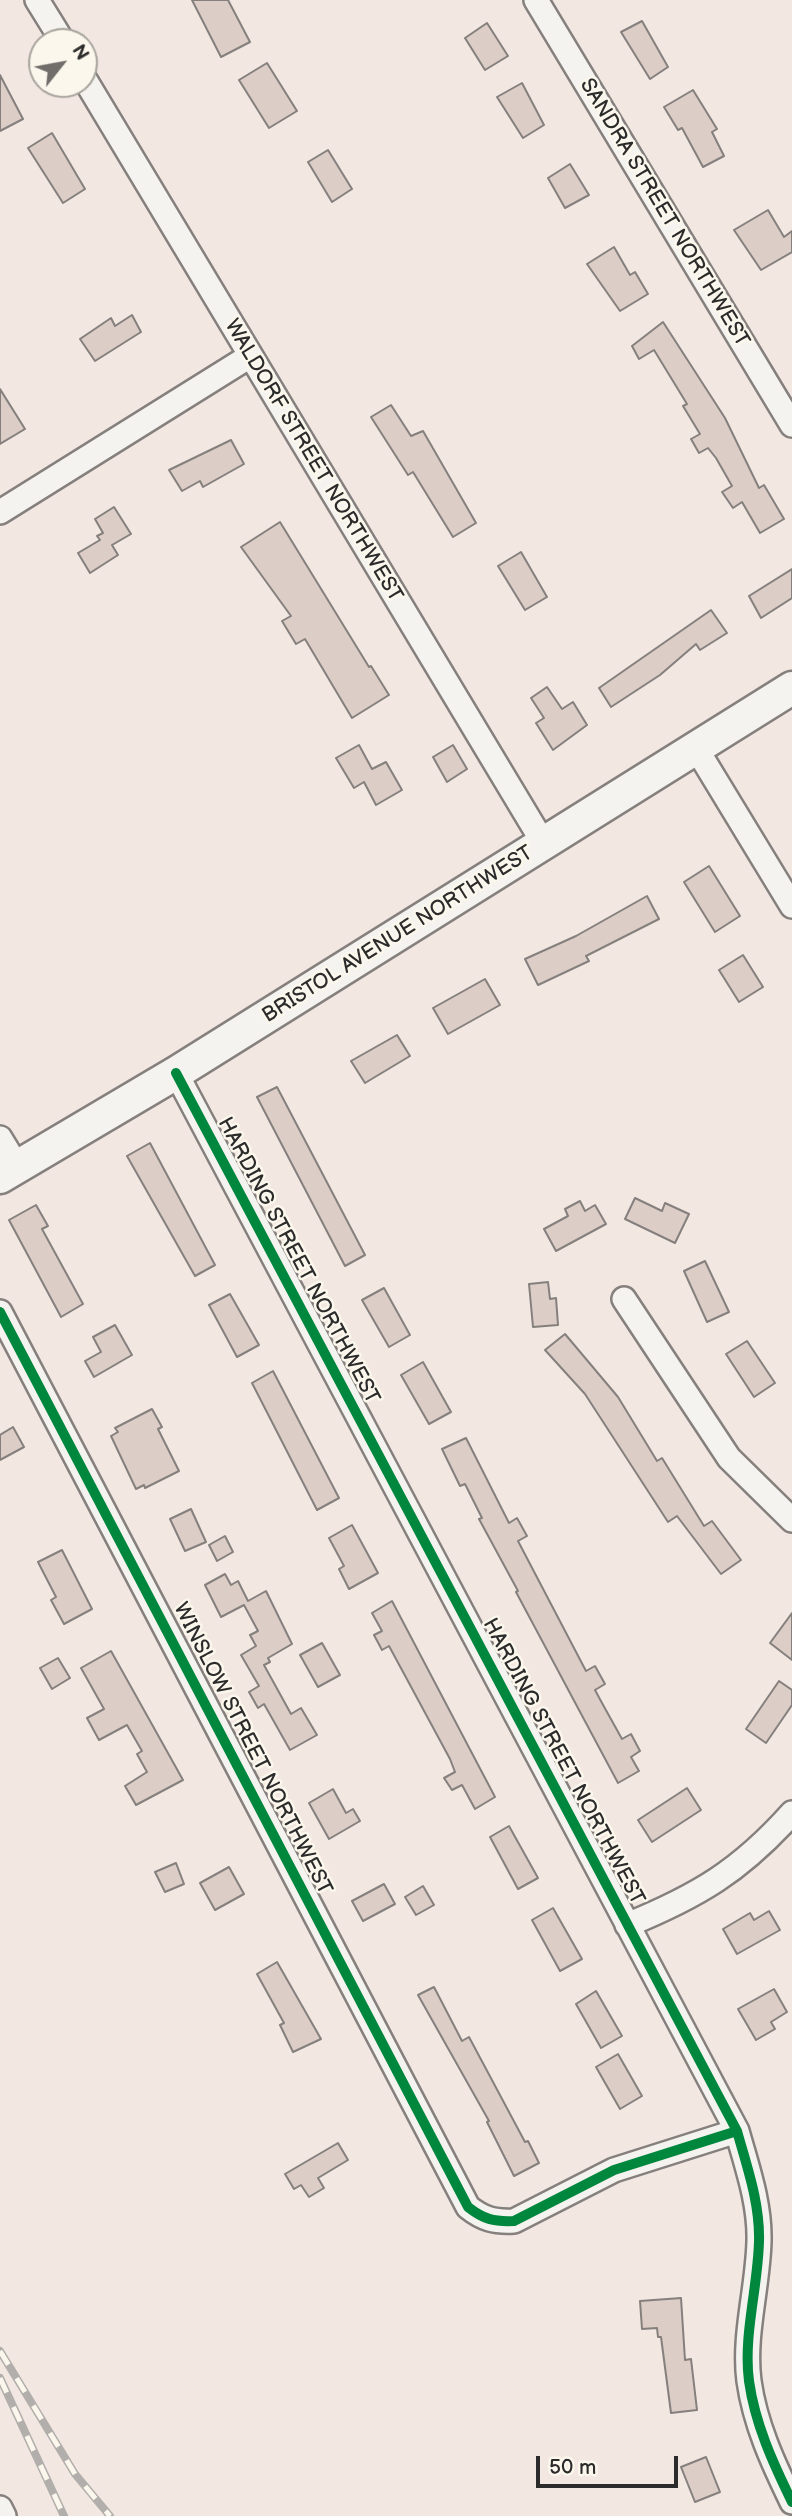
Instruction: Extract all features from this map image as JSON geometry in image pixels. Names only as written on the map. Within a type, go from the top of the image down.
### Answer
[{"type":"street","points":[[37,0],[54,28]]},
{"type":"street","name":"SANDRA STREET NORTHWEST","points":[[536,0],[792,425]]},
{"type":"street","name":"WALDORF STREET NORTHWEST","points":[[96,98],[544,844]]},
{"type":"street","points":[[0,512],[250,356]]},
{"type":"street","name":"BRISTOL AVENUE NORTHWEST","points":[[9,1172],[176,1073],[792,688]]},
{"type":"street","points":[[696,748],[792,906]]},
{"type":"street","name":"HARDING STREET NORTHWEST","points":[[176,1073],[737,2131],[756,2198],[759,2239],[749,2378],[756,2415],[771,2460],[792,2502]]},
{"type":"street","points":[[0,1138],[9,1172]]},
{"type":"street","points":[[624,1299],[729,1458],[792,1520]]},
{"type":"street","name":"WINSLOW STREET NORTHWEST","points":[[0,1311],[468,2207],[482,2218],[514,2221],[614,2170],[737,2131]]},
{"type":"street","points":[[627,1925],[686,1901],[732,1871],[769,1839],[792,1814]]},
{"type":"street","points":[[0,2508],[4,2516]]},
{"type":"building","points":[[192,0],[228,0],[250,42],[221,57]]},
{"type":"building","points":[[642,21],[668,67],[650,79],[621,32]]},
{"type":"building","points":[[487,23],[508,56],[485,70],[465,38]]},
{"type":"building","points":[[267,63],[297,111],[269,128],[239,80]]},
{"type":"building","points":[[0,75],[23,119],[0,131]]},
{"type":"building","points":[[522,83],[544,125],[523,138],[497,97]]},
{"type":"building","points":[[693,90],[717,129],[712,132],[724,156],[703,167],[682,128],[678,130],[664,107]]},
{"type":"building","points":[[52,133],[85,189],[63,203],[28,148]]},
{"type":"building","points":[[328,150],[352,189],[332,202],[308,162]]},
{"type":"building","points":[[570,164],[589,195],[565,208],[548,178]]},
{"type":"building","points":[[768,210],[784,237],[792,231],[792,252],[761,270],[734,230]]},
{"type":"building","points":[[614,247],[630,275],[635,272],[648,294],[620,311],[587,264]]},
{"type":"building","points":[[132,315],[141,332],[95,361],[80,339],[111,318],[115,326]]},
{"type":"building","points":[[663,322],[725,418],[759,488],[764,485],[784,519],[760,533],[742,502],[733,508],[722,492],[732,486],[716,458],[708,448],[699,453],[691,439],[700,434],[683,406],[687,404],[654,350],[639,359],[632,346]]},
{"type":"building","points":[[0,389],[25,429],[0,444]]},
{"type":"building","points":[[391,405],[411,436],[423,431],[476,523],[453,537],[413,472],[408,475],[371,417]]},
{"type":"building","points":[[231,440],[244,464],[203,487],[200,481],[182,491],[169,470]]},
{"type":"building","points":[[114,507],[131,534],[112,545],[118,555],[90,573],[78,553],[100,540],[97,536],[103,533],[95,519]]},
{"type":"building","points":[[280,522],[389,695],[352,718],[305,639],[296,644],[282,621],[291,616],[241,547]]},
{"type":"building","points":[[521,552],[547,597],[525,610],[498,566]]},
{"type":"building","points":[[792,569],[792,598],[761,618],[749,596]]},
{"type":"building","points":[[711,610],[727,633],[700,650],[696,644],[660,675],[611,707],[599,688]]},
{"type":"building","points":[[547,687],[562,709],[573,702],[587,725],[553,750],[536,723],[544,718],[531,698]]},
{"type":"building","points":[[359,745],[372,769],[386,762],[402,790],[376,805],[364,782],[354,788],[336,758]]},
{"type":"building","points":[[453,745],[467,769],[447,782],[433,757]]},
{"type":"building","points":[[709,866],[740,916],[715,932],[684,882]]},
{"type":"building","points":[[647,896],[659,919],[586,956],[589,961],[538,985],[525,959],[576,936]]},
{"type":"building","points":[[743,955],[763,987],[739,1002],[719,970]]},
{"type":"building","points":[[485,979],[500,1005],[448,1034],[433,1008]]},
{"type":"building","points":[[397,1035],[410,1056],[365,1083],[351,1061]]},
{"type":"building","points":[[277,1087],[365,1255],[345,1266],[257,1097]]},
{"type":"building","points":[[150,1143],[215,1265],[195,1276],[127,1156]]},
{"type":"building","points":[[635,1198],[662,1211],[665,1203],[689,1214],[675,1243],[625,1219]]},
{"type":"building","points":[[580,1201],[585,1211],[595,1205],[606,1224],[556,1251],[544,1229],[568,1216],[565,1209]]},
{"type":"building","points":[[36,1205],[48,1226],[42,1229],[83,1304],[61,1317],[9,1220]]},
{"type":"building","points":[[705,1261],[729,1312],[707,1322],[684,1271]]},
{"type":"building","points":[[548,1282],[550,1299],[556,1298],[558,1325],[533,1327],[529,1284]]},
{"type":"building","points":[[384,1288],[410,1335],[389,1347],[362,1300]]},
{"type":"building","points":[[230,1294],[259,1345],[237,1357],[209,1305]]},
{"type":"building","points":[[115,1325],[132,1355],[94,1377],[85,1361],[101,1352],[93,1337]]},
{"type":"building","points":[[565,1334],[618,1397],[657,1461],[662,1458],[704,1526],[712,1521],[741,1560],[721,1574],[677,1516],[668,1522],[585,1394],[545,1350]]},
{"type":"building","points":[[747,1341],[775,1383],[754,1397],[726,1354]]},
{"type":"building","points":[[423,1362],[451,1412],[429,1424],[401,1375]]},
{"type":"building","points":[[273,1371],[339,1498],[317,1510],[252,1383]]},
{"type":"building","points":[[152,1409],[162,1427],[158,1429],[179,1471],[145,1488],[144,1485],[136,1489],[111,1436],[118,1432],[115,1428]]},
{"type":"building","points":[[13,1427],[24,1447],[0,1460],[0,1435]]},
{"type":"building","points":[[466,1438],[509,1523],[517,1518],[527,1536],[518,1541],[586,1671],[595,1666],[605,1684],[595,1690],[622,1739],[631,1734],[640,1751],[631,1757],[639,1771],[618,1783],[516,1592],[518,1591],[479,1519],[482,1518],[465,1484],[460,1486],[442,1449]]},
{"type":"building","points":[[191,1509],[206,1542],[185,1551],[170,1519]]},
{"type":"building","points":[[352,1525],[378,1573],[349,1589],[339,1569],[344,1566],[329,1538]]},
{"type":"building","points":[[225,1536],[233,1552],[217,1561],[209,1545]]},
{"type":"building","points":[[62,1550],[92,1609],[64,1624],[51,1600],[56,1597],[38,1562]]},
{"type":"building","points":[[225,1574],[231,1585],[238,1581],[248,1601],[266,1591],[292,1644],[268,1658],[270,1662],[264,1665],[291,1714],[301,1708],[317,1735],[290,1750],[264,1704],[258,1708],[249,1692],[259,1686],[241,1655],[256,1646],[250,1635],[258,1631],[244,1605],[221,1617],[205,1585]]},
{"type":"building","points":[[392,1601],[495,1797],[475,1809],[462,1785],[452,1790],[444,1778],[455,1772],[450,1759],[389,1646],[382,1650],[374,1635],[382,1631],[372,1613]]},
{"type":"building","points":[[792,1613],[792,1660],[770,1643]]},
{"type":"building","points":[[322,1643],[340,1675],[318,1687],[300,1655]]},
{"type":"building","points":[[111,1651],[183,1780],[136,1805],[125,1786],[147,1772],[137,1754],[142,1751],[127,1725],[99,1740],[87,1718],[104,1709],[81,1668]]},
{"type":"building","points":[[58,1658],[70,1678],[52,1689],[40,1668]]},
{"type":"building","points":[[779,1681],[792,1690],[792,1705],[766,1743],[746,1729]]},
{"type":"building","points":[[687,1788],[701,1810],[652,1842],[638,1820]]},
{"type":"building","points":[[333,1789],[346,1813],[353,1809],[360,1821],[329,1839],[309,1803]]},
{"type":"building","points":[[509,1826],[538,1878],[518,1889],[490,1837]]},
{"type":"building","points":[[176,1863],[184,1884],[165,1892],[155,1872]]},
{"type":"building","points":[[229,1867],[244,1894],[215,1910],[200,1883]]},
{"type":"building","points":[[384,1884],[395,1904],[363,1921],[352,1901]]},
{"type":"building","points":[[423,1886],[434,1905],[416,1915],[405,1897]]},
{"type":"building","points":[[553,1908],[582,1959],[560,1971],[532,1920]]},
{"type":"building","points":[[769,1911],[780,1930],[737,1954],[723,1929],[750,1913],[754,1920]]},
{"type":"building","points":[[277,1962],[321,2039],[293,2052],[280,2025],[284,2023],[257,1974]]},
{"type":"building","points":[[434,1987],[462,2041],[469,2037],[539,2163],[514,2176],[487,2122],[489,2121],[418,1995]]},
{"type":"building","points":[[774,1989],[787,2012],[771,2022],[775,2029],[756,2040],[738,2009]]},
{"type":"building","points":[[596,1991],[622,2036],[601,2048],[576,2004]]},
{"type":"building","points":[[618,2054],[642,2096],[620,2109],[596,2067]]},
{"type":"building","points":[[338,2143],[348,2160],[318,2178],[324,2188],[309,2197],[301,2185],[294,2189],[285,2174]]},
{"type":"building","points":[[681,2298],[685,2360],[691,2359],[697,2410],[671,2413],[661,2337],[658,2337],[657,2328],[642,2329],[640,2301]]},
{"type":"building","points":[[706,2457],[720,2492],[695,2502],[681,2467]]},
{"type":"railway","points":[[0,2351],[75,2474],[110,2516]]},
{"type":"railway","points":[[0,2378],[64,2516]]},
{"type":"cycle path","points":[[176,1073],[737,2131],[752,2185],[759,2227],[749,2329],[749,2381],[760,2428],[792,2502]]},
{"type":"cycle path","points":[[0,1312],[468,2207],[489,2219],[514,2221],[614,2170],[737,2131]]}]
